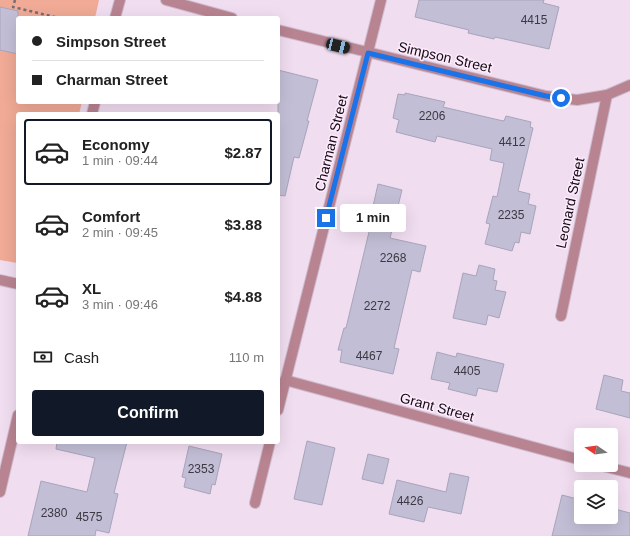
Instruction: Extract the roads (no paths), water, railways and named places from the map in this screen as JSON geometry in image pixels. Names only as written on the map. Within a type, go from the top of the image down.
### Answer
[{"type":"street","points":[[116,16],[120,0]]},
{"type":"street","points":[[166,0],[225,16]]},
{"type":"street","name":"Charman Street","points":[[280,401],[381,0]]},
{"type":"street","name":"Simpson Street","points":[[280,31],[546,96],[577,100],[607,95],[630,85]]},
{"type":"street","name":"Leonard Street","points":[[561,316],[607,95]]},
{"type":"street","points":[[0,280],[16,284]]},
{"type":"street","name":"Grant Street","points":[[285,380],[574,458]]},
{"type":"street","points":[[0,492],[16,424]]},
{"type":"street","points":[[255,504],[270,444]]},
{"type":"street","points":[[618,471],[630,474]]}]
